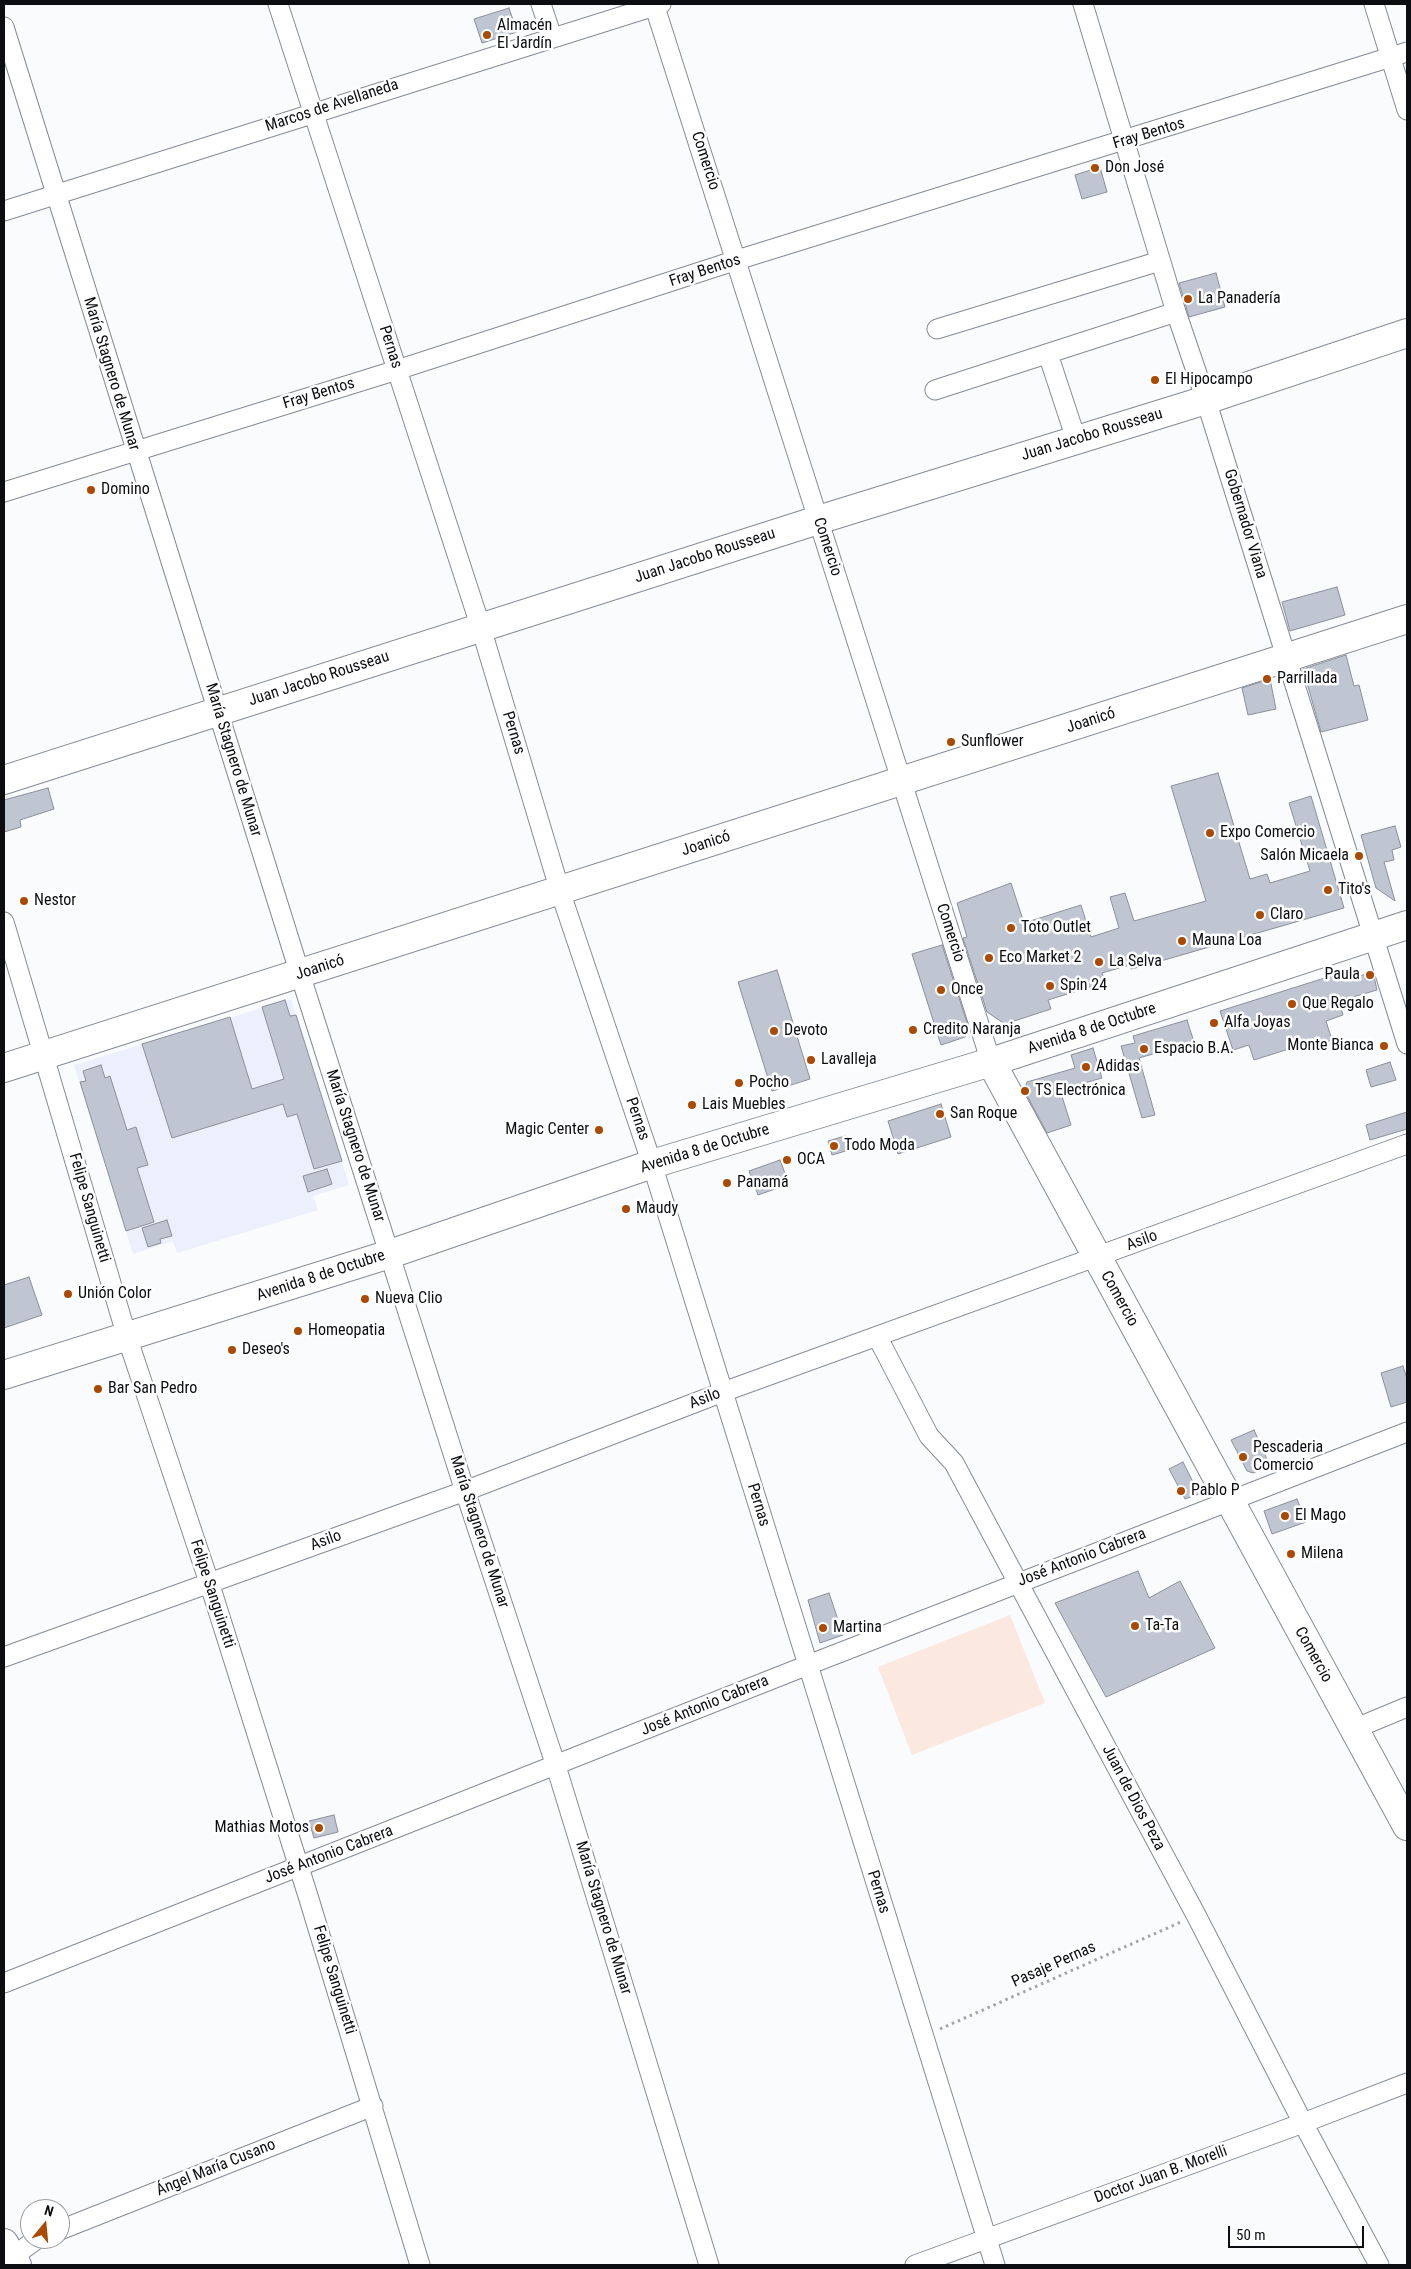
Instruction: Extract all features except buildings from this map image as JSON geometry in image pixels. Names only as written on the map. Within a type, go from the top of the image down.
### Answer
[{"type":"street","name":"Pernas","points":[[278,4],[481,628],[560,891],[652,1164],[995,2265]]},
{"type":"street","points":[[541,4],[552,38]]},
{"type":"street","name":"Marcos de Avellaneda","points":[[4,211],[657,4]]},
{"type":"street","name":"Comercio","points":[[657,4],[818,520],[991,1062],[1096,1258],[1407,1826]]},
{"type":"street","name":"Gobernador Viana","points":[[1082,4],[1160,261],[1206,400],[1407,1044]]},
{"type":"street","points":[[1374,4],[1399,55],[1407,110]]},
{"type":"street","name":"María Stagnero de Munar","points":[[4,27],[300,974],[465,1491],[556,1766],[709,2265]]},
{"type":"street","name":"Fray Bentos","points":[[4,492],[397,370],[737,260],[1124,142],[1399,55]]},
{"type":"street","points":[[937,329],[1160,261]]},
{"type":"street","points":[[935,390],[1176,312]]},
{"type":"street","name":"Juan Jacobo Rousseau","points":[[4,780],[818,520],[1206,400],[1407,333]]},
{"type":"street","points":[[1048,354],[1076,439]]},
{"type":"street","name":"Joanicó","points":[[4,1068],[1407,619]]},
{"type":"street","name":"Felipe Sanguinetti","points":[[4,922],[127,1337],[209,1582],[299,1867],[420,2265]]},
{"type":"street","name":"Avenida 8 de Octubre","points":[[4,1374],[390,1254],[652,1164],[991,1062],[1407,925]]},
{"type":"street","name":"Asilo","points":[[4,1657],[465,1491],[723,1392],[878,1338],[1407,1144]]},
{"type":"street","name":"Juan de Dios Peza","points":[[878,1338],[929,1436],[954,1463],[1196,1915],[1302,2124],[1379,2265]]},
{"type":"street","name":"José Antonio Cabrera","points":[[4,1983],[808,1665],[1407,1432]]},
{"type":"street","points":[[1354,1729],[1407,1708]]},
{"type":"street","name":"Doctor Juan B. Morelli","points":[[915,2265],[1302,2124],[1407,2082]]},
{"type":"street","name":"Ángel María Cusano","points":[[70,2226],[373,2106]]},
{"type":"street","points":[[9,2257],[21,2249]]},
{"type":"path","name":"Pasaje Pernas","points":[[923,2036],[1196,1915]]},
{"type":"shaded area","points":[[291,999],[349,1185],[313,1196],[318,1210],[177,1253],[173,1241],[133,1254],[74,1065]]},
{"type":"shaded area","points":[[1010,1615],[1045,1703],[912,1755],[878,1667]]},
{"type":"place","name":"Almacén El Jardín","points":[[487,35]]},
{"type":"place","name":"Don José","points":[[1095,168]]},
{"type":"place","name":"La Panadería","points":[[1188,299]]},
{"type":"place","name":"El Hipocampo","points":[[1155,380]]},
{"type":"place","name":"Domino","points":[[91,490]]},
{"type":"place","name":"Parrillada","points":[[1267,679]]},
{"type":"place","name":"Sunflower","points":[[951,742]]},
{"type":"place","name":"Expo Comercio","points":[[1210,833]]},
{"type":"place","name":"Salón Micaela","points":[[1359,856]]},
{"type":"place","name":"Tito's","points":[[1328,890]]},
{"type":"place","name":"Nestor","points":[[24,901]]},
{"type":"place","name":"Claro","points":[[1260,915]]},
{"type":"place","name":"Toto Outlet","points":[[1011,928]]},
{"type":"place","name":"Mauna Loa","points":[[1182,941]]},
{"type":"place","name":"Eco Market 2","points":[[989,958]]},
{"type":"place","name":"La Selva","points":[[1099,962]]},
{"type":"place","name":"Paula","points":[[1370,975]]},
{"type":"place","name":"Spin 24","points":[[1050,986]]},
{"type":"place","name":"Once","points":[[941,990]]},
{"type":"place","name":"Que Regalo","points":[[1292,1004]]},
{"type":"place","name":"Alfa Joyas","points":[[1214,1023]]},
{"type":"place","name":"Credito Naranja","points":[[913,1030]]},
{"type":"place","name":"Devoto","points":[[774,1031]]},
{"type":"place","name":"Monte Bianca","points":[[1384,1046]]},
{"type":"place","name":"Espacio B.A.","points":[[1144,1049]]},
{"type":"place","name":"Lavalleja","points":[[811,1060]]},
{"type":"place","name":"Adidas","points":[[1086,1067]]},
{"type":"place","name":"Pocho","points":[[739,1083]]},
{"type":"place","name":"TS Electrónica","points":[[1025,1091]]},
{"type":"place","name":"Lais Muebles","points":[[692,1105]]},
{"type":"place","name":"San Roque","points":[[940,1114]]},
{"type":"place","name":"Magic Center","points":[[599,1130]]},
{"type":"place","name":"Todo Moda","points":[[834,1146]]},
{"type":"place","name":"OCA","points":[[787,1160]]},
{"type":"place","name":"Panamá","points":[[727,1183]]},
{"type":"place","name":"Maudy","points":[[626,1209]]},
{"type":"place","name":"Unión Color","points":[[68,1294]]},
{"type":"place","name":"Nueva Clio","points":[[365,1299]]},
{"type":"place","name":"Homeopatia","points":[[298,1331]]},
{"type":"place","name":"Deseo's","points":[[232,1350]]},
{"type":"place","name":"Bar San Pedro","points":[[98,1389]]},
{"type":"place","name":"Pescaderia Comercio","points":[[1243,1457]]},
{"type":"place","name":"Pablo P","points":[[1181,1491]]},
{"type":"place","name":"El Mago","points":[[1285,1516]]},
{"type":"place","name":"Milena","points":[[1291,1554]]},
{"type":"place","name":"Ta-Ta","points":[[1135,1626]]},
{"type":"place","name":"Martina","points":[[823,1628]]},
{"type":"place","name":"Mathias Motos","points":[[319,1828]]}]
